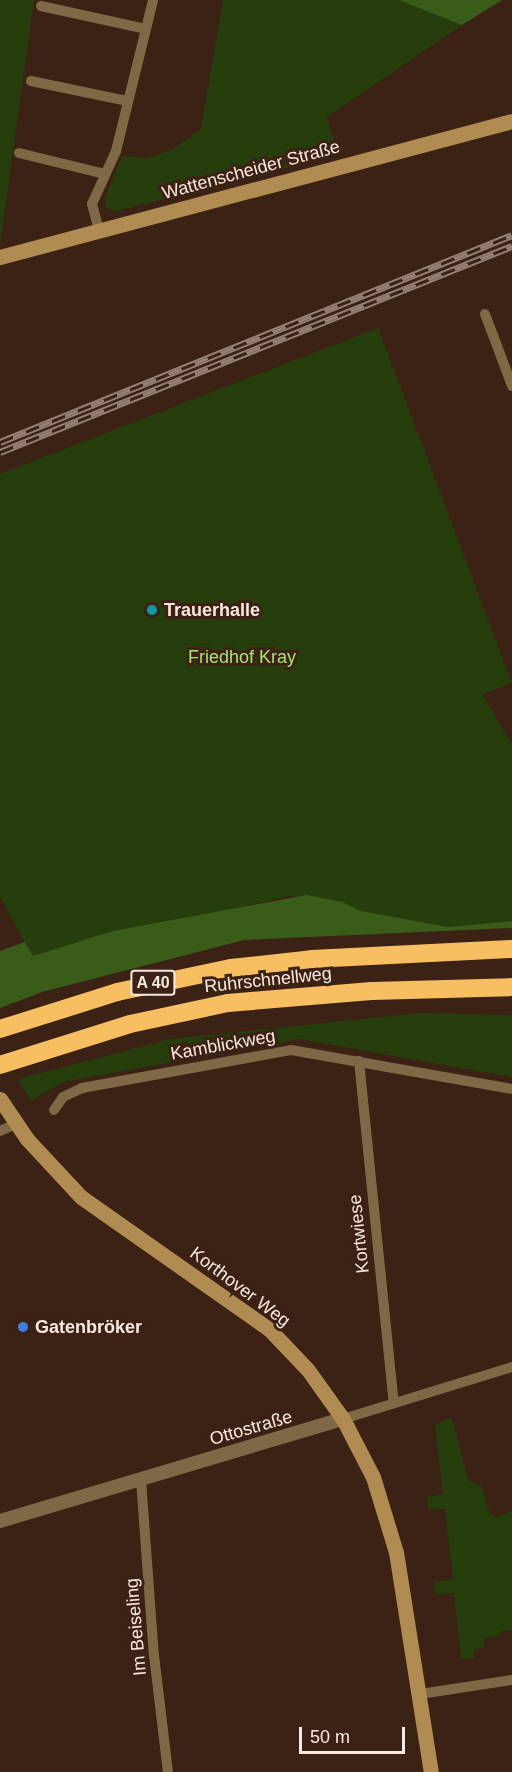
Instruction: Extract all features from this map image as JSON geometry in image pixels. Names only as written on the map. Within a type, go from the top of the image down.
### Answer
[{"type":"highway","name":"Ruhrschnellweg","points":[[0,1029],[117,992],[231,968],[312,959],[512,949]]},
{"type":"highway","name":"Ruhrschnellweg","points":[[0,1065],[130,1024],[228,1003],[372,991],[512,987]]},
{"type":"main road","name":"Wattenscheider Straße","points":[[0,257],[512,121]]},
{"type":"main road","name":"Korthover Weg","points":[[8,1112],[50,1165],[96,1209],[270,1330],[308,1370],[343,1419],[373,1477],[396,1552],[431,1772]]},
{"type":"street","points":[[99,230],[92,204],[116,151],[153,0]]},
{"type":"street","points":[[41,6],[146,29]]},
{"type":"street","points":[[31,81],[128,101]]},
{"type":"street","points":[[19,153],[105,174]]},
{"type":"street","points":[[485,314],[508,363],[512,386]]},
{"type":"street","name":"Kamblickweg","points":[[54,1110],[63,1097],[82,1088],[267,1052],[291,1050],[512,1089]]},
{"type":"street","name":"Kortwiese","points":[[358,1061],[394,1403]]},
{"type":"street","name":"Korthover Weg","points":[[0,1131],[8,1112]]},
{"type":"street","name":"Ottostraße","points":[[0,1521],[512,1368]]},
{"type":"street","name":"Im Beiseling","points":[[141,1480],[154,1655],[168,1772]]},
{"type":"street","points":[[420,1694],[512,1680]]},
{"type":"green space","points":[[0,0],[34,0],[0,246]]},
{"type":"green space","points":[[223,0],[399,0],[462,25],[327,117],[338,155],[116,211],[106,208],[105,198],[122,156],[147,158],[172,150],[201,129]]},
{"type":"green space","points":[[399,0],[502,0],[462,25]]},
{"type":"green space","name":"Friedhof Kray","points":[[378,328],[512,683],[482,694],[512,744],[512,921],[448,927],[361,911],[342,902],[289,896],[32,957],[0,896],[0,474]]},
{"type":"green space","points":[[307,895],[342,902],[361,911],[448,927],[512,921],[512,928],[244,940],[42,992],[0,1008],[0,951],[25,942],[33,956],[113,931]]},
{"type":"green space","points":[[419,1013],[512,1015],[512,1077],[299,1039],[63,1082],[31,1101],[18,1079],[170,1039]]},
{"type":"green space","points":[[452,1418],[468,1480],[481,1486],[490,1514],[497,1517],[511,1512],[512,1508],[512,1630],[499,1631],[500,1636],[483,1638],[485,1648],[474,1650],[474,1658],[461,1659],[454,1593],[435,1594],[434,1582],[453,1580],[445,1509],[428,1509],[427,1497],[443,1494],[435,1425]]},
{"type":"railway","points":[[0,442],[512,235]]},
{"type":"railway","points":[[0,452],[512,246]]},
{"type":"place","name":"Trauerhalle","points":[[152,610]]},
{"type":"place","name":"Gatenbröker","points":[[23,1327]]}]
